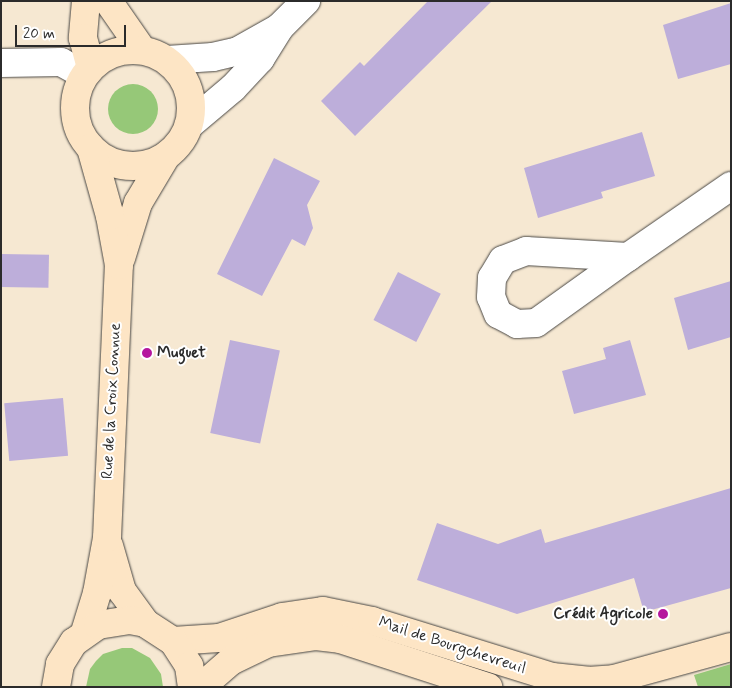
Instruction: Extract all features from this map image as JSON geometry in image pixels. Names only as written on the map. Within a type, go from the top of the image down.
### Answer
[{"type":"main road","points":[[86,1],[83,38],[88,71]]},
{"type":"main road","points":[[108,1],[142,50]]},
{"type":"main road","points":[[142,50],[167,60],[176,68],[188,89],[191,101],[189,125],[176,148],[166,156],[140,166],[127,166],[101,156],[91,148],[82,137],[74,112],[78,86],[88,71],[115,52],[142,50]]},
{"type":"main road","name":"Rue de la Croix Connue","points":[[85,632],[97,593],[107,538],[119,265],[110,216],[91,148]]},
{"type":"main road","name":"Rue de la Croix Connue","points":[[119,265],[138,203],[166,156]]},
{"type":"main road","name":"Rue de la Croix Connue","points":[[107,538],[122,591],[145,623]]},
{"type":"main road","name":"Mail de Bourgchevreuil","points":[[174,641],[219,638],[282,617],[323,611],[381,623],[552,677],[588,680],[614,679],[731,647]]},
{"type":"main road","points":[[53,684],[66,652],[85,632],[114,620],[145,623],[174,641],[189,666],[192,687]]},
{"type":"main road","name":"Mail de Bourgchevreuil","points":[[201,687],[231,661],[268,643],[316,636],[340,639],[488,687]]},
{"type":"street","points":[[189,125],[209,111],[260,59],[280,27],[306,1]]},
{"type":"street","points":[[167,60],[213,57],[238,51],[280,27]]},
{"type":"street","points":[[1,63],[61,62],[88,71]]},
{"type":"street","points":[[628,257],[731,186]]},
{"type":"green space","points":[[128,84],[138,84],[151,91],[158,104],[158,114],[151,127],[138,134],[128,134],[119,130],[112,123],[108,114],[108,104],[112,95],[119,88]]},
{"type":"green space","points":[[122,648],[132,648],[150,658],[161,674],[163,687],[86,687],[90,669],[96,661],[103,654]]},
{"type":"green space","points":[[731,664],[731,687],[698,687],[694,675]]},
{"type":"building","points":[[428,1],[492,1],[355,136],[321,101],[360,62],[364,66]]},
{"type":"building","points":[[731,3],[731,64],[678,79],[663,25]]},
{"type":"building","points":[[642,132],[655,176],[601,192],[603,198],[538,218],[524,168]]},
{"type":"building","points":[[274,158],[320,181],[307,205],[313,228],[305,246],[292,239],[262,296],[217,274]]},
{"type":"building","points":[[1,254],[49,255],[48,288],[1,287]]},
{"type":"building","points":[[398,272],[441,294],[416,342],[373,320]]},
{"type":"building","points":[[731,281],[731,337],[688,350],[674,298]]},
{"type":"building","points":[[230,340],[280,351],[260,444],[210,433]]},
{"type":"building","points":[[630,340],[646,395],[574,414],[562,371],[606,359],[603,348]]},
{"type":"building","points":[[63,398],[68,456],[9,461],[4,403]]},
{"type":"building","points":[[731,488],[731,588],[644,612],[634,578],[517,614],[417,580],[437,523],[498,544],[541,529],[545,543]]},
{"type":"place","name":"Muguet","points":[[147,353]]},
{"type":"place","name":"Crédit Agricole","points":[[663,614]]}]
